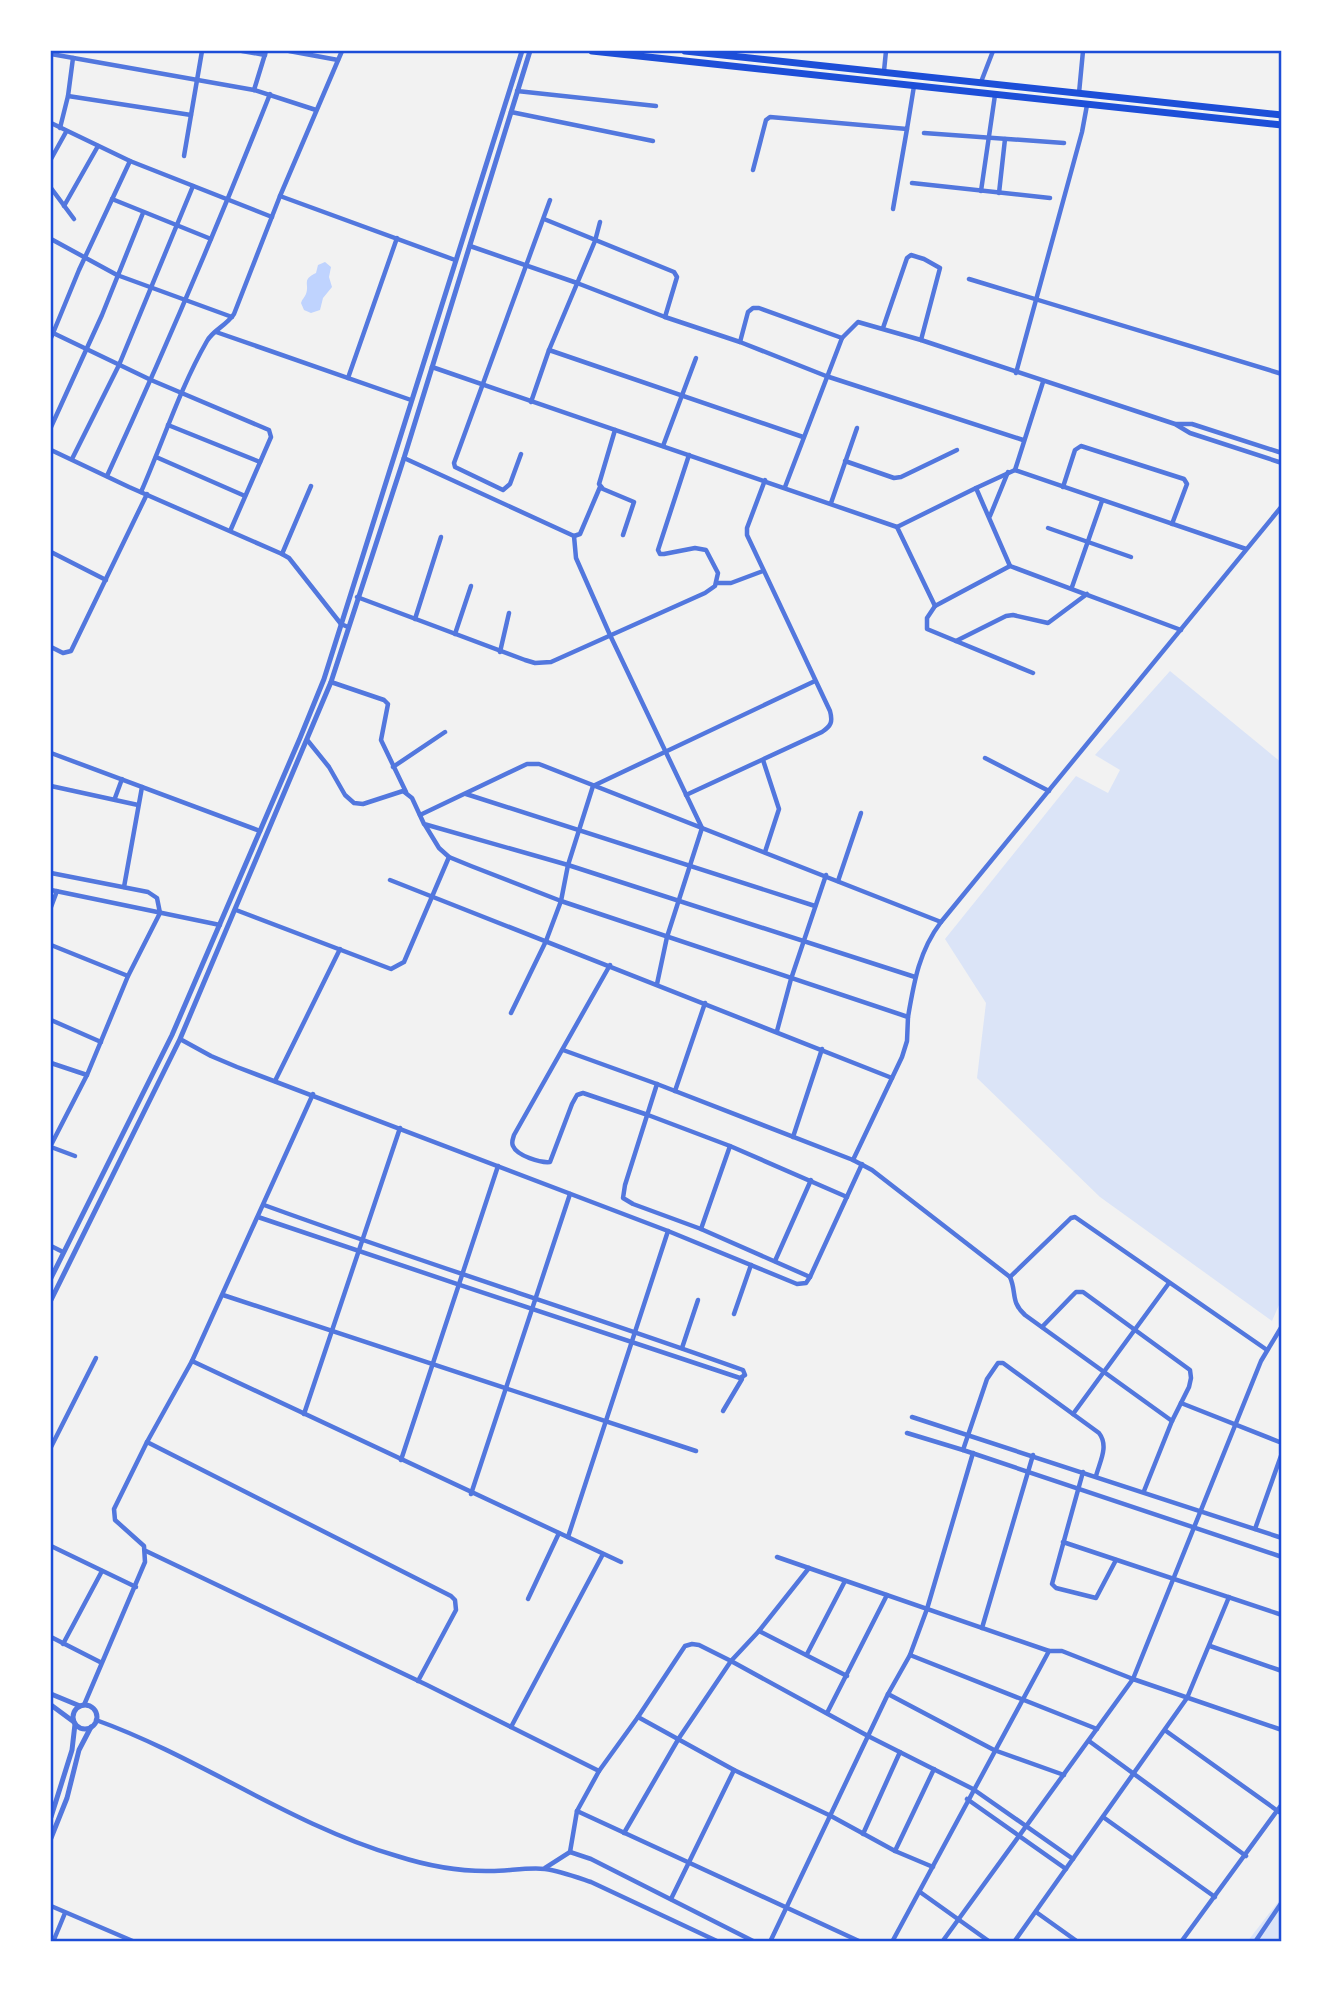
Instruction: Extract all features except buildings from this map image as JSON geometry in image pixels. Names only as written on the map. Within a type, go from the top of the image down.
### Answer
[{"type":"main road","points":[[592,51],[1282,125]]},
{"type":"main road","points":[[685,51],[1282,115]]},
{"type":"street","points":[[184,156],[202,51]]},
{"type":"street","points":[[242,51],[266,53],[254,90]]},
{"type":"street","points":[[289,51],[338,60]]},
{"type":"street","points":[[51,647],[63,653],[71,651],[106,580],[144,493],[168,425],[208,339],[232,317],[342,51]]},
{"type":"street","points":[[51,1278],[172,1035],[324,679],[522,51]]},
{"type":"street","points":[[51,1300],[180,1039],[331,682],[404,458],[530,51]]},
{"type":"street","points":[[884,71],[886,51]]},
{"type":"street","points":[[981,82],[993,51]]},
{"type":"street","points":[[1079,93],[1083,51]]},
{"type":"street","points":[[51,54],[254,90],[316,110]]},
{"type":"street","points":[[60,128],[73,58]]},
{"type":"street","points":[[893,209],[914,85]]},
{"type":"street","points":[[517,91],[656,106]]},
{"type":"street","points":[[107,476],[228,201],[270,94]]},
{"type":"street","points":[[981,191],[995,94]]},
{"type":"street","points":[[68,96],[191,115]]},
{"type":"street","points":[[1016,373],[1038,300],[1087,104]]},
{"type":"street","points":[[511,112],[653,141]]},
{"type":"street","points":[[753,170],[766,120],[770,117],[907,129]]},
{"type":"street","points":[[51,123],[130,161],[272,218]]},
{"type":"street","points":[[51,159],[66,132]]},
{"type":"street","points":[[924,133],[1064,144]]},
{"type":"street","points":[[999,193],[1005,139]]},
{"type":"street","points":[[64,206],[98,146]]},
{"type":"street","points":[[130,161],[52,335],[270,431],[271,437],[231,529]]},
{"type":"street","points":[[912,183],[1050,198]]},
{"type":"street","points":[[72,460],[119,365],[193,186]]},
{"type":"street","points":[[51,188],[74,219]]},
{"type":"street","points":[[280,196],[455,260]]},
{"type":"street","points":[[112,199],[211,239]]},
{"type":"street","points":[[521,454],[510,484],[503,490],[455,467],[454,463],[550,200]]},
{"type":"street","points":[[51,426],[143,213]]},
{"type":"street","points":[[544,219],[674,272],[677,277],[665,317]]},
{"type":"street","points":[[531,402],[600,222]]},
{"type":"street","points":[[348,378],[397,238]]},
{"type":"street","points":[[51,239],[117,275],[232,317]]},
{"type":"street","points":[[470,246],[740,342],[827,376],[1023,440]]},
{"type":"street","points":[[883,328],[905,261],[911,255],[925,259],[940,268],[921,340]]},
{"type":"street","points":[[969,279],[1282,374]]},
{"type":"street","points":[[740,342],[748,312],[753,308],[842,338]]},
{"type":"street","points":[[785,487],[842,338],[858,322],[921,340],[1282,463]]},
{"type":"street","points":[[215,331],[411,400]]},
{"type":"street","points":[[549,351],[803,437]]},
{"type":"street","points":[[663,446],[696,358]]},
{"type":"street","points":[[432,367],[897,527],[935,606]]},
{"type":"street","points":[[989,517],[1012,471],[1042,382]]},
{"type":"street","points":[[168,425],[260,462]]},
{"type":"street","points":[[1175,425],[1192,425],[1282,453]]},
{"type":"street","points":[[831,503],[857,428]]},
{"type":"street","points":[[404,458],[574,536],[580,534],[600,487],[602,470],[615,430]]},
{"type":"street","points":[[1063,487],[1075,450],[1081,446],[1184,479],[1187,484],[1172,524]]},
{"type":"street","points":[[51,450],[231,529],[289,558],[341,624],[348,627]]},
{"type":"street","points":[[845,461],[894,478],[957,450]]},
{"type":"street","points":[[689,455],[658,550],[660,554],[695,548],[706,550],[718,573],[717,583]]},
{"type":"street","points":[[156,457],[245,496]]},
{"type":"street","points":[[897,527],[1012,471],[1246,549]]},
{"type":"street","points":[[687,795],[822,732],[831,723],[830,712],[749,542],[747,528],[765,480]]},
{"type":"street","points":[[282,554],[311,486]]},
{"type":"street","points":[[600,487],[634,502],[623,535]]},
{"type":"street","points":[[976,488],[1010,566]]},
{"type":"street","points":[[1072,587],[1102,500]]},
{"type":"street","points":[[853,1160],[905,1048],[915,976],[924,949],[941,922],[1282,506]]},
{"type":"street","points":[[1048,528],[1131,557]]},
{"type":"street","points":[[574,536],[576,558],[702,828],[667,937],[657,984]]},
{"type":"street","points":[[415,619],[441,537]]},
{"type":"street","points":[[51,552],[106,580]]},
{"type":"street","points":[[1033,673],[927,629],[927,618],[935,606],[1010,566],[1181,630]]},
{"type":"street","points":[[357,597],[500,652],[535,663],[551,663],[705,593],[717,583],[732,583],[763,571]]},
{"type":"street","points":[[455,634],[471,586]]},
{"type":"street","points":[[957,641],[1013,615],[1048,623],[1087,593]]},
{"type":"street","points":[[500,652],[509,613]]},
{"type":"street","points":[[511,1013],[546,941],[561,901],[568,865],[593,786],[814,681]]},
{"type":"street","points":[[331,682],[384,700],[388,704],[382,740],[406,793],[412,798],[439,848],[449,857],[561,901],[908,1017]]},
{"type":"street","points":[[393,767],[445,732]]},
{"type":"street","points":[[308,741],[329,767],[345,795],[354,803],[363,804],[398,791],[406,793]]},
{"type":"street","points":[[51,753],[260,831]]},
{"type":"street","points":[[985,758],[1049,791]]},
{"type":"street","points":[[763,759],[779,809],[765,852]]},
{"type":"street","points":[[420,815],[533,763],[547,765],[593,786],[941,922]]},
{"type":"street","points":[[115,798],[122,779]]},
{"type":"street","points":[[51,786],[138,805]]},
{"type":"street","points":[[124,887],[142,787]]},
{"type":"street","points":[[466,794],[815,906]]},
{"type":"street","points":[[838,881],[861,813]]},
{"type":"street","points":[[424,824],[568,865],[915,976]]},
{"type":"street","points":[[236,910],[391,969],[404,961],[449,857]]},
{"type":"street","points":[[51,873],[153,894],[157,898],[160,913],[128,976],[87,1075],[51,1146],[75,1157]]},
{"type":"street","points":[[777,1032],[791,979],[826,875]]},
{"type":"street","points":[[390,880],[892,1078]]},
{"type":"street","points":[[51,890],[220,925]]},
{"type":"street","points":[[51,906],[57,891]]},
{"type":"street","points":[[51,945],[128,976]]},
{"type":"street","points":[[275,1081],[340,949]]},
{"type":"street","points":[[610,965],[514,1135],[512,1143],[517,1151],[543,1163],[550,1162],[572,1104],[579,1094],[590,1095],[730,1146],[847,1197]]},
{"type":"street","points":[[675,1091],[705,1003]]},
{"type":"street","points":[[51,1020],[101,1042]]},
{"type":"street","points":[[180,1039],[211,1056],[668,1231],[797,1284],[806,1283],[810,1276],[862,1164]]},
{"type":"street","points":[[793,1137],[822,1049]]},
{"type":"street","points":[[563,1050],[862,1164],[1010,1277],[1014,1285],[1015,1305],[1025,1315],[1172,1421]]},
{"type":"street","points":[[51,1063],[87,1075]]},
{"type":"street","points":[[657,1084],[625,1185],[624,1198],[810,1276]]},
{"type":"street","points":[[51,1817],[72,1750],[73,1714],[82,1705],[145,1562],[145,1551],[140,1542],[115,1520],[113,1514],[147,1442],[192,1361],[313,1094]]},
{"type":"street","points":[[304,1414],[400,1128]]},
{"type":"street","points":[[701,1229],[730,1146]]},
{"type":"street","points":[[401,1460],[498,1166]]},
{"type":"street","points":[[775,1261],[811,1180]]},
{"type":"street","points":[[471,1494],[570,1194]]},
{"type":"street","points":[[264,1205],[362,1241],[536,1297],[743,1370],[743,1378],[723,1411]]},
{"type":"street","points":[[258,1217],[458,1286],[533,1308],[743,1378]]},
{"type":"street","points":[[1010,1277],[1074,1217],[1267,1350]]},
{"type":"street","points":[[568,1537],[668,1231]]},
{"type":"street","points":[[51,1246],[63,1252]]},
{"type":"street","points":[[734,1314],[751,1265]]},
{"type":"street","points":[[1073,1414],[1169,1283]]},
{"type":"street","points":[[1042,1327],[1072,1296],[1080,1292],[1088,1294],[1190,1370],[1191,1378],[1144,1491]]},
{"type":"street","points":[[223,1294],[696,1451]]},
{"type":"street","points":[[682,1348],[698,1300]]},
{"type":"street","points":[[942,1942],[1133,1678],[1267,1350],[1281,1334],[1282,1326]]},
{"type":"street","points":[[51,1447],[96,1358]]},
{"type":"street","points":[[192,1361],[621,1562]]},
{"type":"street","points":[[963,1450],[987,1379],[998,1363],[1009,1366],[1099,1433],[1105,1446],[1096,1476]]},
{"type":"street","points":[[1181,1403],[1282,1443]]},
{"type":"street","points":[[912,1417],[968,1433],[1282,1538]]},
{"type":"street","points":[[907,1433],[1282,1557]]},
{"type":"street","points":[[147,1442],[451,1596],[455,1600],[456,1609],[418,1681]]},
{"type":"street","points":[[770,1942],[887,1694],[910,1655],[927,1609],[974,1453]]},
{"type":"street","points":[[1255,1529],[1282,1453]]},
{"type":"street","points":[[982,1628],[1033,1455]]},
{"type":"street","points":[[1083,1472],[1052,1581],[1056,1588],[1096,1598],[1116,1560]]},
{"type":"street","points":[[528,1599],[559,1534]]},
{"type":"street","points":[[1063,1542],[1282,1615]]},
{"type":"street","points":[[51,1546],[136,1587]]},
{"type":"street","points":[[145,1551],[599,1771]]},
{"type":"street","points":[[511,1727],[603,1554]]},
{"type":"street","points":[[777,1557],[1049,1651],[1062,1651],[1281,1730],[1282,1722]]},
{"type":"street","points":[[624,1833],[679,1738],[731,1661],[809,1568]]},
{"type":"street","points":[[63,1644],[102,1571]]},
{"type":"street","points":[[807,1654],[845,1581]]},
{"type":"street","points":[[827,1713],[887,1595]]},
{"type":"street","points":[[1014,1942],[1187,1698],[1229,1597]]},
{"type":"street","points":[[758,1631],[847,1676]]},
{"type":"street","points":[[51,1637],[100,1662]]},
{"type":"street","points":[[570,1853],[577,1811],[599,1771],[685,1646],[692,1644],[731,1661],[868,1736],[973,1789],[1073,1859]]},
{"type":"street","points":[[1210,1646],[1282,1671]]},
{"type":"street","points":[[892,1942],[1049,1651]]},
{"type":"street","points":[[910,1655],[1097,1729]]},
{"type":"street","points":[[51,1694],[88,1706],[95,1712],[96,1720],[79,1750],[67,1798],[51,1838]]},
{"type":"street","points":[[887,1694],[994,1750],[1064,1775]]},
{"type":"street","points":[[51,1705],[82,1728],[91,1727]]},
{"type":"street","points":[[638,1717],[734,1770],[831,1816],[895,1851],[933,1867]]},
{"type":"street","points":[[96,1720],[304,1818],[385,1852],[427,1864],[473,1870],[544,1869],[591,1882],[719,1942]]},
{"type":"street","points":[[1166,1731],[1280,1812]]},
{"type":"street","points":[[1089,1741],[1246,1856]]},
{"type":"street","points":[[863,1834],[900,1752]]},
{"type":"street","points":[[895,1851],[934,1769]]},
{"type":"street","points":[[671,1899],[734,1770]]},
{"type":"street","points":[[967,1799],[1066,1869]]},
{"type":"street","points":[[1184,1941],[1280,1812],[1282,1804]]},
{"type":"street","points":[[577,1811],[861,1942]]},
{"type":"street","points":[[1103,1817],[1215,1897]]},
{"type":"street","points":[[544,1869],[570,1853],[591,1859],[755,1942]]},
{"type":"street","points":[[920,1892],[990,1942]]},
{"type":"street","points":[[1255,1942],[1282,1902]]},
{"type":"street","points":[[51,1906],[135,1942]]},
{"type":"street","points":[[1036,1912],[1078,1942]]},
{"type":"street","points":[[53,1942],[65,1913]]},
{"type":"shaded area","points":[[1170,671],[1282,763],[1282,1298],[1272,1321],[1100,1197],[977,1078],[986,1003],[945,939],[1076,776],[1108,793],[1120,770],[1095,755]]},
{"type":"shaded area","points":[[1282,1897],[1282,1942],[1247,1942]]},
{"type":"water","points":[[325,262],[331,267],[329,277],[332,287],[323,298],[320,310],[311,313],[304,310],[301,303],[306,295],[307,280],[316,273],[318,265]]}]
